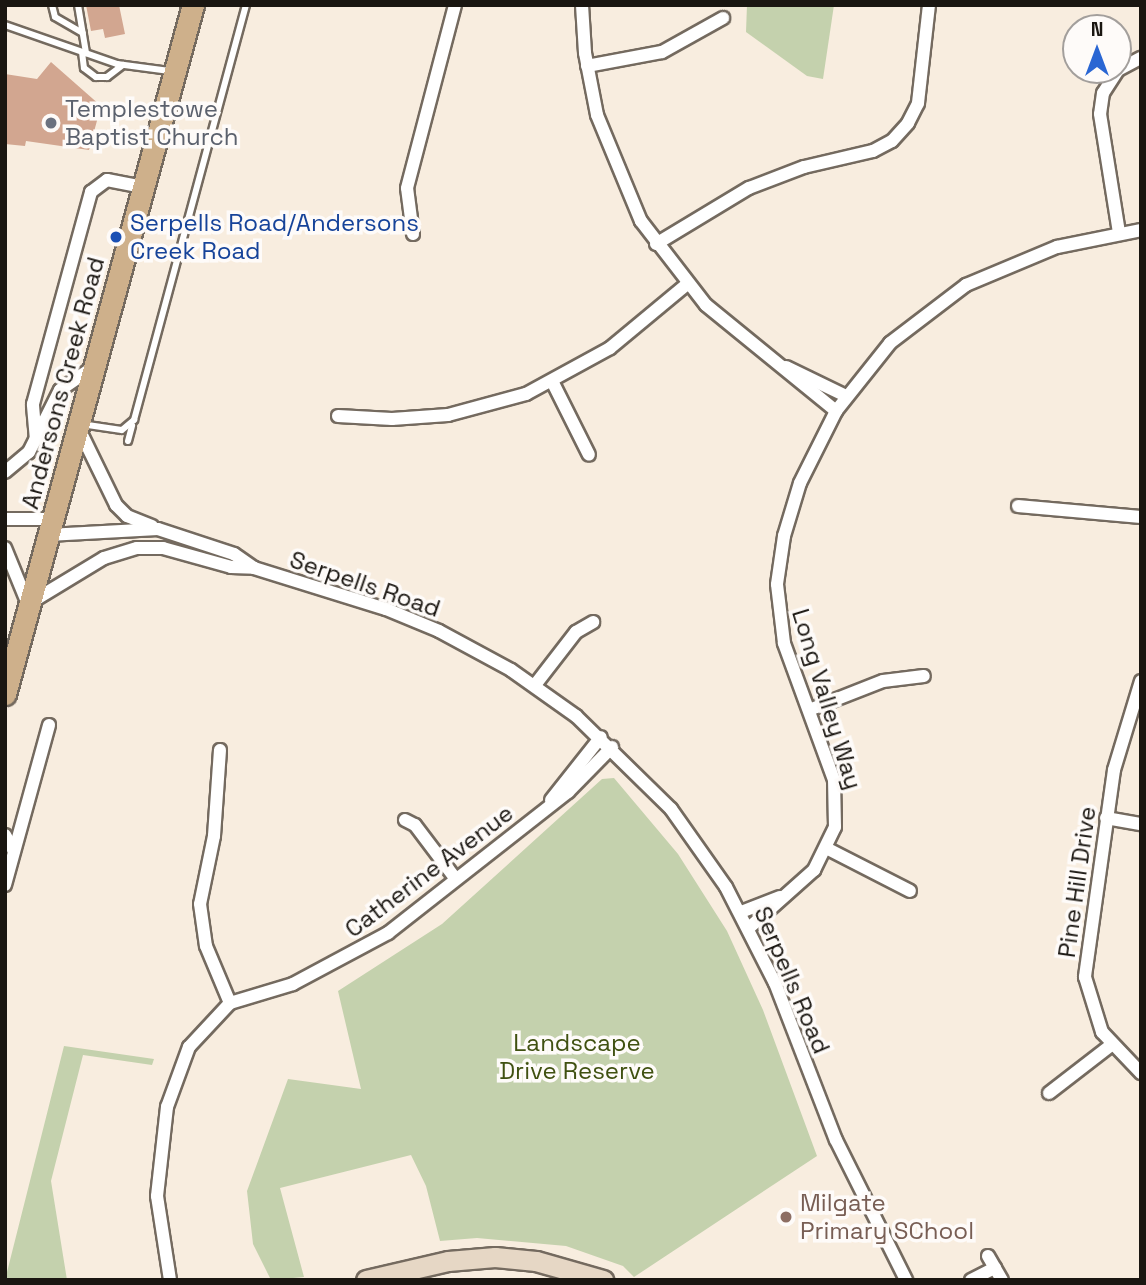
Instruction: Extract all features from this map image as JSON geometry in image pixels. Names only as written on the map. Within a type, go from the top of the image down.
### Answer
[{"type":"main road","name":"Andersons Creek Road","points":[[6,686],[193,5]]},
{"type":"street","points":[[413,234],[407,188],[455,5]]},
{"type":"street","points":[[582,5],[587,66],[614,165],[656,244],[687,284],[726,324],[836,411]]},
{"type":"street","points":[[656,244],[749,187],[804,167],[873,152],[892,141],[908,123],[918,103],[929,5]]},
{"type":"street","points":[[587,66],[662,52],[723,18]]},
{"type":"street","points":[[1109,84],[1103,93],[1100,114],[1119,233]]},
{"type":"street","points":[[36,440],[33,404],[91,192],[107,180],[144,187]]},
{"type":"street","name":"Long Valley Way","points":[[750,927],[814,870],[828,849],[835,827],[836,791],[779,623],[778,564],[800,483],[836,411],[846,396],[913,321],[966,285],[1057,247],[1119,233],[1140,232]]},
{"type":"street","points":[[338,415],[392,419],[448,415],[510,400],[553,383],[610,348],[687,284]]},
{"type":"street","points":[[779,364],[846,396]]},
{"type":"street","points":[[5,472],[36,440],[57,394],[96,366]]},
{"type":"street","points":[[553,383],[589,455]]},
{"type":"street","name":"Serpells Road","points":[[78,425],[118,508],[168,532],[234,554],[254,568]]},
{"type":"street","points":[[1018,506],[1141,517]]},
{"type":"street","name":"Serpells Road","points":[[5,519],[51,527],[168,532]]},
{"type":"street","points":[[182,552],[185,537]]},
{"type":"street","name":"Serpells Road","points":[[28,604],[116,553],[148,547],[182,552],[230,567],[254,568],[412,619],[535,685],[612,747],[687,829],[741,912],[750,927],[836,1140],[905,1280]]},
{"type":"street","points":[[5,548],[28,604]]},
{"type":"street","points":[[535,685],[576,632],[593,622]]},
{"type":"street","points":[[808,710],[883,681],[924,676]]},
{"type":"street","name":"Pine Hill Drive","points":[[1141,681],[1120,746],[1106,818],[1086,978],[1095,1017],[1111,1045],[1141,1073]]},
{"type":"street","points":[[5,885],[49,725]]},
{"type":"street","name":"Catherine Avenue","points":[[540,813],[601,737]]},
{"type":"street","name":"Catherine Avenue","points":[[230,1003],[293,984],[362,951],[568,792],[612,747]]},
{"type":"street","points":[[170,1280],[157,1195],[167,1107],[189,1047],[230,1003],[206,946],[200,904],[214,836],[220,750]]},
{"type":"street","points":[[1106,818],[1141,824]]},
{"type":"street","points":[[405,820],[415,825],[455,878]]},
{"type":"street","points":[[5,835],[15,851]]},
{"type":"street","points":[[828,849],[910,891]]},
{"type":"street","name":"Long Valley Way","points":[[741,912],[784,896]]},
{"type":"street","points":[[1049,1093],[1111,1045]]},
{"type":"street","points":[[988,1256],[1002,1280]]},
{"type":"street","points":[[366,1280],[448,1261],[495,1257],[603,1280]]},
{"type":"street","points":[[971,1280],[995,1268]]},
{"type":"lane","points":[[52,5],[54,16],[83,33]]},
{"type":"lane","points":[[78,5],[83,33],[84,68],[96,77],[110,76],[123,65]]},
{"type":"lane","points":[[128,441],[246,5]]},
{"type":"lane","points":[[5,25],[123,65],[176,72]]},
{"type":"lane","points":[[78,425],[122,430],[134,420]]},
{"type":"green space","points":[[747,5],[834,5],[823,79],[807,76],[746,32]]},
{"type":"green space","name":"Landscape Drive Reserve","points":[[614,778],[678,854],[727,931],[763,1010],[817,1156],[634,1277],[623,1266],[566,1246],[477,1238],[440,1241],[426,1186],[411,1155],[280,1188],[304,1277],[271,1280],[253,1244],[247,1191],[288,1079],[361,1089],[338,991],[442,924],[602,779]]},
{"type":"green space","points":[[64,1046],[154,1059],[152,1065],[83,1055],[51,1181],[67,1280],[5,1280]]},
{"type":"building","points":[[86,5],[119,5],[125,34],[105,38],[103,29],[91,31]]},
{"type":"building","name":"Templestowe Baptist Church","points":[[51,62],[101,106],[89,150],[26,141],[25,146],[5,144],[5,74],[37,79]]},
{"type":"place","name":"Templestowe Baptist Church","points":[[51,123]]},
{"type":"place","name":"Serpells Road/Andersons Creek Road","points":[[116,237]]},
{"type":"place","name":"Milgate Primary SChool","points":[[786,1217]]}]
